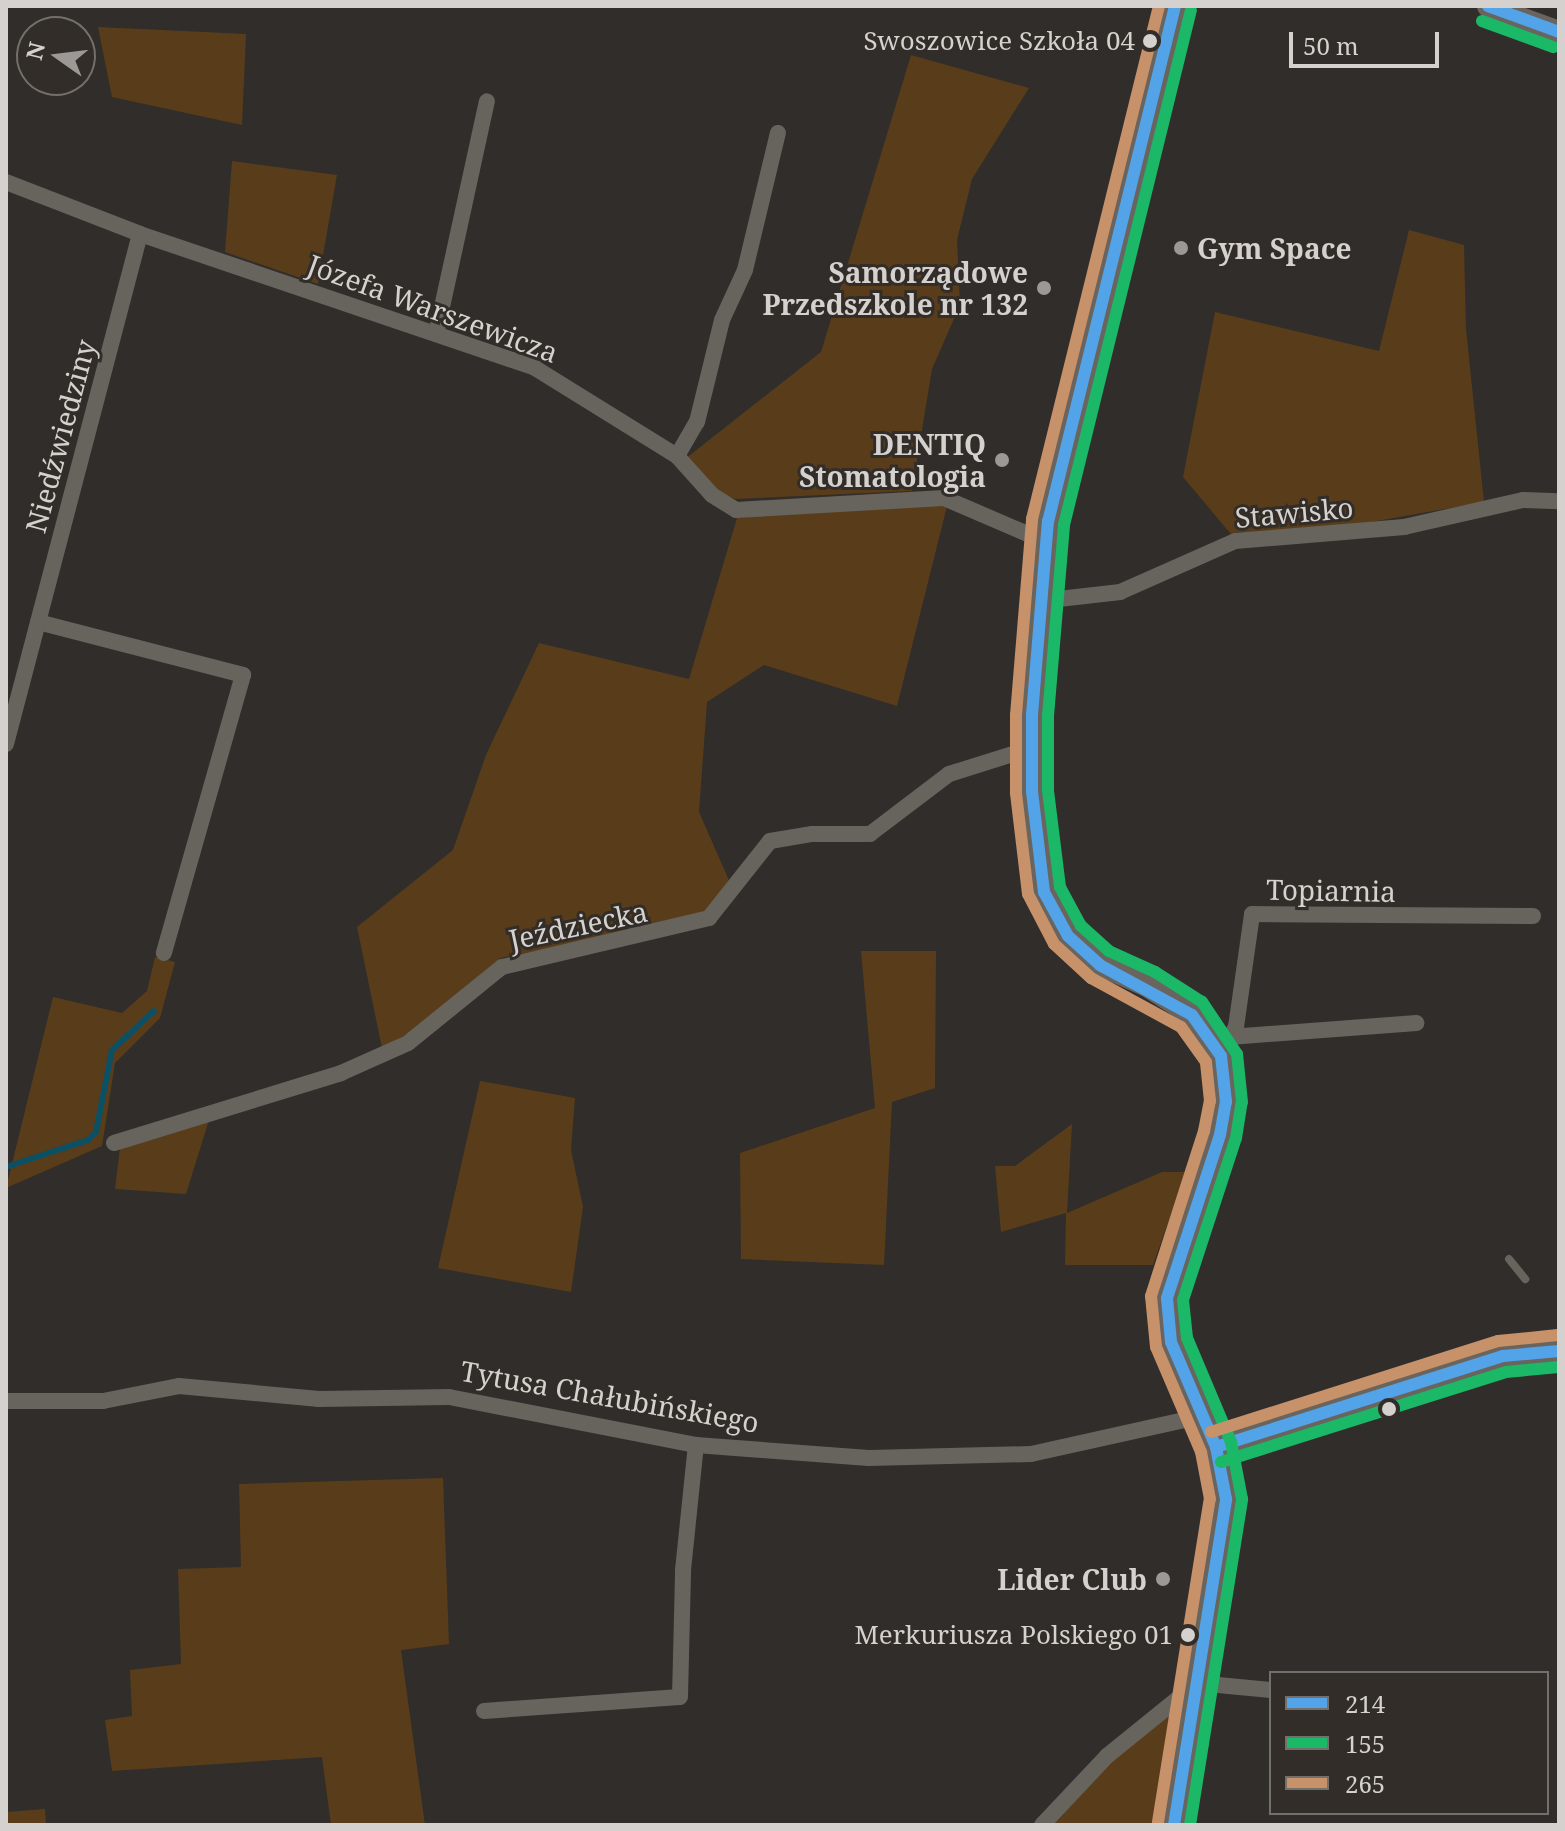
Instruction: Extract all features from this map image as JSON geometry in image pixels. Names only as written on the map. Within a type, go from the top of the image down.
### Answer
[{"type":"street","points":[[1174,1825],[1226,1499],[1216,1447],[1171,1342],[1167,1298],[1220,1135],[1226,1102],[1226,1046],[1192,1015],[1147,986],[1100,965],[1068,936],[1044,892],[1032,820],[1032,748],[1046,542],[1175,6]]},
{"type":"street","points":[[1488,6],[1559,32]]},
{"type":"street","points":[[437,330],[487,101]]},
{"type":"street","points":[[677,456],[697,422],[722,320],[745,270],[778,133]]},
{"type":"street","name":"Józefa Warszewicza","points":[[6,182],[140,234],[437,330],[535,368],[677,456],[712,495],[736,510],[944,498],[1046,542]]},
{"type":"street","name":"Niedźwiedziny","points":[[6,744],[140,234]]},
{"type":"street","name":"Stawisko","points":[[1041,601],[1120,592],[1235,541],[1404,527],[1523,500],[1559,501]]},
{"type":"street","points":[[38,622],[243,675],[164,953]]},
{"type":"street","name":"Jeździecka","points":[[114,1143],[341,1073],[408,1043],[502,967],[709,918],[770,841],[812,834],[870,834],[949,774],[1032,748]]},
{"type":"street","name":"Topiarnia","points":[[1226,1046],[1252,914],[1533,916]]},
{"type":"street","points":[[1226,1046],[1416,1023]]},
{"type":"street","points":[[1216,1447],[1503,1356],[1559,1351]]},
{"type":"street","name":"Tytusa Chałubińskiego","points":[[6,1401],[103,1401],[179,1386],[319,1399],[449,1397],[696,1445],[832,1457],[1018,1455],[1202,1416]]},
{"type":"street","points":[[484,1711],[680,1697],[683,1570],[696,1445]]},
{"type":"street","points":[[1042,1825],[1107,1756],[1197,1683],[1269,1690]]},
{"type":"lane","points":[[1509,1259],[1525,1279]]},
{"type":"shaded area","points":[[98,27],[246,34],[242,125],[112,97]]},
{"type":"shaded area","points":[[911,55],[1029,88],[972,179],[957,240],[960,305],[932,369],[912,491],[735,499],[721,493],[685,459],[821,352]]},
{"type":"shaded area","points":[[232,161],[337,175],[318,284],[225,252]]},
{"type":"shaded area","points":[[1409,230],[1464,245],[1466,329],[1484,502],[1337,528],[1230,533],[1183,477],[1215,312],[1379,351]]},
{"type":"shaded area","points":[[932,502],[947,506],[897,706],[764,665],[707,702],[699,812],[731,885],[706,912],[691,920],[500,958],[446,1012],[382,1048],[357,927],[453,850],[486,755],[539,643],[689,679],[737,518]]},
{"type":"shaded area","points":[[861,951],[936,951],[935,1088],[892,1102],[884,1265],[741,1259],[740,1153],[875,1108]]},
{"type":"shaded area","points":[[155,957],[175,962],[160,1018],[115,1063],[102,1146],[6,1188],[53,997],[122,1013],[147,991]]},
{"type":"shaded area","points":[[480,1081],[575,1098],[571,1150],[583,1207],[571,1292],[438,1268]]},
{"type":"shaded area","points":[[209,1120],[186,1194],[115,1189],[120,1148]]},
{"type":"shaded area","points":[[1072,1124],[1067,1213],[1162,1172],[1186,1172],[1153,1265],[1065,1265],[1066,1213],[1001,1232],[995,1166],[1015,1166]]},
{"type":"shaded area","points":[[443,1478],[449,1644],[401,1650],[425,1825],[331,1825],[322,1757],[112,1771],[105,1720],[132,1716],[130,1670],[181,1664],[178,1569],[241,1567],[239,1484]]},
{"type":"shaded area","points":[[1176,1713],[1156,1825],[1050,1825],[1117,1755],[1165,1714]]},
{"type":"shaded area","points":[[45,1809],[46,1825],[6,1825],[6,1812]]},
{"type":"waterway","points":[[6,1167],[88,1140],[96,1132],[112,1050],[154,1011]]},
{"type":"transit line","name":"265","points":[[1158,1822],[1210,1499],[1201,1452],[1156,1347],[1151,1296],[1204,1131],[1210,1101],[1206,1062],[1181,1027],[1091,978],[1054,944],[1028,894],[1016,793],[1016,715],[1032,519],[1159,6]]},
{"type":"transit line","name":"214","points":[[1174,1825],[1226,1499],[1216,1447],[1171,1342],[1167,1298],[1220,1135],[1226,1102],[1221,1056],[1192,1015],[1100,965],[1068,936],[1044,892],[1032,791],[1032,715],[1048,522],[1175,6]]},
{"type":"transit line","name":"214","points":[[1488,6],[1559,32]]},
{"type":"transit line","name":"155","points":[[1190,1825],[1242,1499],[1231,1442],[1187,1338],[1183,1300],[1236,1138],[1242,1102],[1237,1054],[1202,1002],[1155,972],[1109,951],[1081,926],[1060,887],[1048,790],[1048,716],[1064,525],[1191,10]]},
{"type":"transit line","name":"155","points":[[1482,21],[1553,47]]},
{"type":"transit line","name":"265","points":[[1211,1432],[1498,1341],[1558,1335]]},
{"type":"transit line","name":"214","points":[[1216,1447],[1503,1356],[1559,1351]]},
{"type":"transit line","name":"155","points":[[1221,1462],[1506,1372],[1559,1367]]},
{"type":"place","name":"Swoszowice Szkoła 04","points":[[1150,41]]},
{"type":"place","name":"Gym Space","points":[[1181,248]]},
{"type":"place","name":"Samorządowe Przedszkole nr 132","points":[[1044,288]]},
{"type":"place","name":"DENTIQ Stomatologia","points":[[1002,460]]},
{"type":"place","name":"Lider Club","points":[[1163,1579]]},
{"type":"place","name":"Merkuriusza Polskiego 01","points":[[1188,1635]]}]
